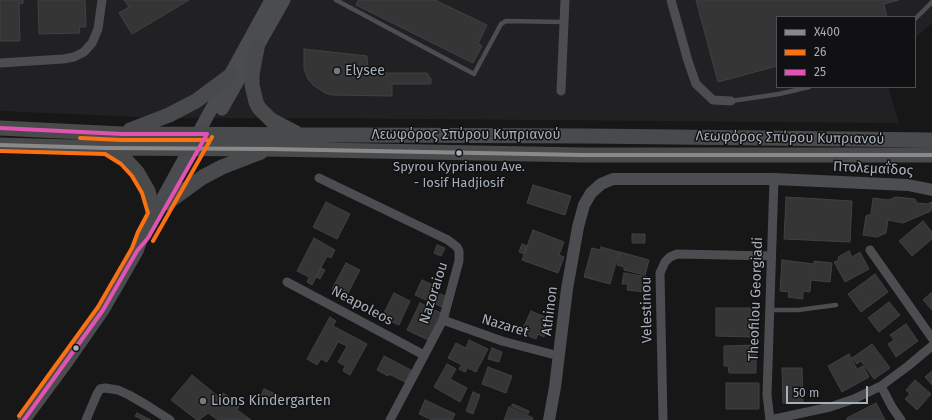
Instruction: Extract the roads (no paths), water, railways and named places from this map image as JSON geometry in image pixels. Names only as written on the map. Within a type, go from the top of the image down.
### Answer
[{"type":"main road","points":[[24,420],[103,310],[137,251],[148,238],[271,0]]},
{"type":"main road","points":[[137,251],[143,234],[154,214],[257,48],[284,0]]},
{"type":"main road","points":[[257,48],[252,74],[252,85],[256,102],[259,108],[271,120],[297,134]]},
{"type":"main road","points":[[122,134],[169,116],[188,106],[231,75]]},
{"type":"main road","name":"Λεωφόρος Σπύρου Κυπριανού","points":[[0,128],[122,134],[270,149],[589,155],[932,155]]},
{"type":"main road","name":"Λεωφόρος Σπύρου Κυπριανού","points":[[0,144],[107,148],[297,134],[932,140]]},
{"type":"main road","points":[[107,148],[125,159],[137,172],[148,191],[154,214]]},
{"type":"main road","points":[[167,203],[202,177],[222,167],[270,149]]},
{"type":"street","points":[[0,63],[63,59],[80,54],[88,48],[98,29],[102,0]]},
{"type":"street","points":[[561,91],[565,0]]},
{"type":"street","points":[[671,0],[696,84],[712,100],[731,101]]},
{"type":"street","name":"Nazoraiou","points":[[319,178],[448,240],[457,247],[459,251],[459,261],[443,320],[390,420]]},
{"type":"street","name":"Πτολεμαΐδος","points":[[584,205],[590,193],[602,184],[613,179],[774,179],[908,185],[932,190]]},
{"type":"street","name":"Theofilou Georgiadi","points":[[770,420],[767,395],[774,179]]},
{"type":"street","name":"Athinon","points":[[548,420],[559,356],[567,289],[577,232],[584,205]]},
{"type":"street","points":[[870,250],[932,338]]},
{"type":"street","name":"Velestinou","points":[[663,420],[660,273],[665,262],[670,257],[677,254],[771,256]]},
{"type":"street","name":"Neapoleos","points":[[287,282],[424,355]]},
{"type":"street","name":"Nazaret","points":[[443,320],[502,341],[559,356]]},
{"type":"street","points":[[770,420],[830,407],[881,386],[932,346]]},
{"type":"street","points":[[881,386],[901,420]]},
{"type":"street","points":[[86,420],[94,399],[100,389],[111,388],[118,390],[148,406],[170,420]]},
{"type":"lane","points":[[336,0],[474,74],[501,24],[506,21],[564,22]]},
{"type":"lane","points":[[916,18],[932,2]]},
{"type":"lane","points":[[731,101],[779,94],[805,88]]},
{"type":"lane","points":[[769,310],[798,310],[836,305]]},
{"type":"place","name":"Elysee","points":[[337,71]]},
{"type":"place","name":"Spyrou Kyprianou Ave. - Iosif Hadjiosif","points":[[459,153]]},
{"type":"place","name":"Lions Kindergarten","points":[[203,401]]}]
